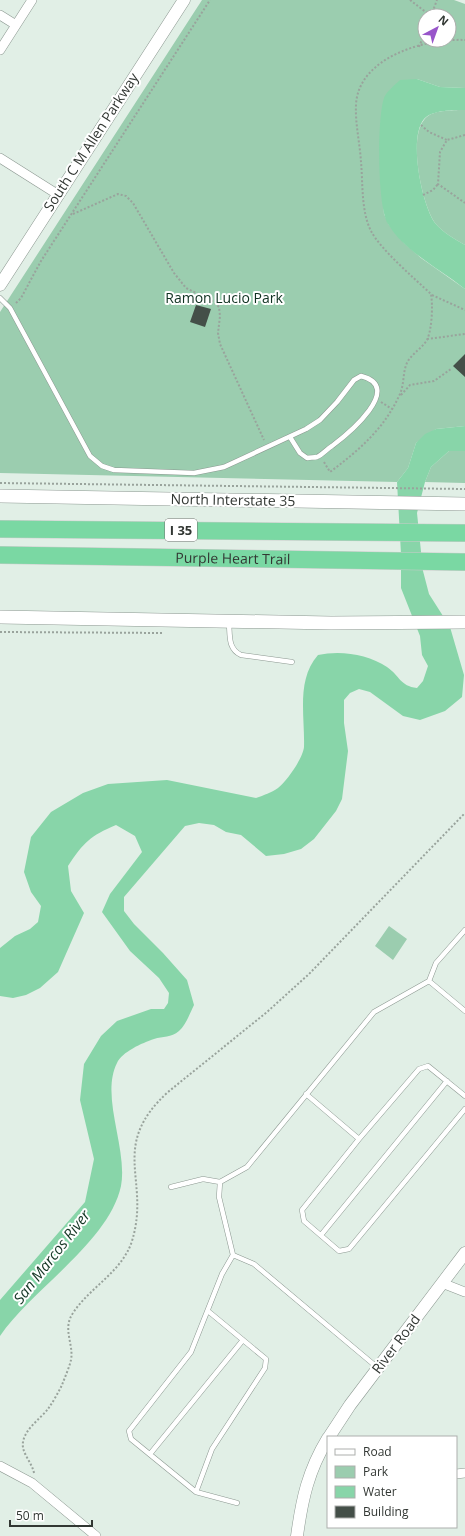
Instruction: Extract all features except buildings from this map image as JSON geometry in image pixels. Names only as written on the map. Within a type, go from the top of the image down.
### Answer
[{"type":"highway","name":"Purple Heart Trail","points":[[0,529],[465,533]]},
{"type":"highway","name":"Purple Heart Trail","points":[[0,555],[465,562]]},
{"type":"main road","name":"North Interstate 35","points":[[0,496],[465,504]]},
{"type":"main road","points":[[0,617],[331,623],[465,622]]},
{"type":"street","points":[[0,50],[32,0]]},
{"type":"street","name":"South C M Allen Parkway","points":[[0,285],[180,2]]},
{"type":"street","points":[[0,15],[16,25]]},
{"type":"street","points":[[0,158],[57,194]]},
{"type":"street","name":"River Road","points":[[331,1436],[378,1368],[465,1253]]},
{"type":"street","points":[[442,1283],[465,1292]]},
{"type":"street","name":"River Road","points":[[297,1536],[301,1502],[309,1475],[317,1457],[327,1442]]},
{"type":"street","points":[[0,1466],[32,1483],[96,1536]]},
{"type":"lane","points":[[0,298],[10,308],[90,456],[102,466],[114,470],[194,472],[224,467],[290,437],[320,420],[337,402],[354,380],[361,376],[369,378],[375,384],[378,394],[376,400],[364,417],[347,435],[319,455],[307,458],[300,453],[290,437]]},
{"type":"lane","points":[[229,621],[231,646],[235,652],[241,655],[292,662]]},
{"type":"lane","points":[[172,1187],[203,1179],[220,1182],[247,1167],[374,1012],[429,982],[436,963],[465,930]]},
{"type":"lane","points":[[429,982],[465,1011]]},
{"type":"lane","points":[[465,1096],[428,1066],[419,1069],[359,1139],[302,1210],[304,1221],[339,1251],[349,1249],[465,1109]]},
{"type":"lane","points":[[320,1235],[447,1081]]},
{"type":"lane","points":[[306,1094],[359,1139]]},
{"type":"lane","points":[[220,1182],[219,1197],[233,1254],[222,1274],[191,1352],[129,1431],[131,1440],[196,1492],[237,1503]]},
{"type":"lane","points":[[233,1254],[254,1264],[378,1368]]},
{"type":"lane","points":[[196,1492],[212,1449],[265,1368],[266,1359],[208,1311]]},
{"type":"lane","points":[[150,1454],[243,1340]]},
{"type":"path","points":[[10,308],[21,298],[41,262],[210,0]]},
{"type":"path","points":[[410,0],[420,8]]},
{"type":"path","points":[[417,48],[387,59],[369,74],[360,88],[356,105],[365,211],[371,231],[382,246],[431,294],[465,310]]},
{"type":"path","points":[[421,125],[429,132],[447,140],[465,135]]},
{"type":"path","points":[[423,194],[433,190],[438,184],[440,152],[447,140]]},
{"type":"path","points":[[438,184],[465,203]]},
{"type":"path","points":[[72,214],[118,194],[126,196],[133,203],[174,273],[186,288],[214,302],[219,307],[220,316],[218,333],[220,344],[267,448]]},
{"type":"path","points":[[400,396],[407,363],[427,339],[432,305],[431,294]]},
{"type":"path","points":[[427,339],[465,334]]},
{"type":"path","points":[[319,455],[330,472],[350,458],[370,440],[400,396],[410,385],[434,381],[451,369]]},
{"type":"path","points":[[376,400],[392,409]]},
{"type":"path","points":[[0,483],[344,486],[465,489]]},
{"type":"path","points":[[32,1483],[35,1477],[33,1466],[24,1451],[23,1442],[26,1432],[48,1408],[61,1387],[72,1359],[68,1324],[73,1312],[120,1262],[132,1242],[138,1214],[134,1162],[135,1142],[143,1121],[153,1106],[163,1097],[261,1017],[309,974],[465,813]]},
{"type":"green space","name":"Ramon Lucio Park","points":[[202,0],[454,0],[465,4],[465,88],[440,87],[417,79],[381,183],[384,214],[389,225],[404,243],[421,258],[465,289],[465,426],[436,429],[416,443],[408,468],[397,482],[0,473],[0,312]]},
{"type":"green space","points":[[465,110],[465,245],[438,227],[430,214],[422,187],[417,156],[419,129],[424,120],[431,114]]},
{"type":"green space","points":[[449,451],[465,451],[465,483],[425,482],[431,467]]},
{"type":"green space","points":[[389,926],[407,939],[393,960],[375,946]]},
{"type":"water","points":[[417,79],[440,87],[465,88],[465,110],[437,112],[424,119],[419,128],[417,156],[422,187],[430,214],[435,223],[442,230],[449,236],[465,245],[465,289],[413,252],[395,234],[388,224],[384,214],[380,182],[379,142],[384,98],[400,80]]},
{"type":"water","name":"San Marcos River","points":[[465,426],[465,451],[449,451],[431,467],[425,482],[417,513],[423,571],[429,594],[450,627],[464,675],[462,697],[445,711],[420,720],[403,716],[370,692],[359,689],[350,693],[344,700],[344,723],[348,751],[342,799],[336,811],[314,839],[301,849],[284,854],[266,856],[241,835],[226,832],[214,825],[199,823],[185,826],[124,897],[124,911],[134,924],[187,980],[194,1005],[186,1022],[179,1031],[173,1035],[154,1039],[138,1045],[123,1055],[117,1063],[111,1091],[122,1171],[121,1186],[114,1207],[102,1226],[86,1246],[14,1318],[0,1336],[0,1300],[85,1202],[94,1159],[80,1100],[84,1064],[101,1036],[117,1021],[151,1009],[164,1009],[168,1003],[169,993],[159,978],[130,951],[102,912],[110,894],[142,852],[135,836],[116,825],[94,836],[83,845],[68,866],[71,891],[84,913],[58,972],[40,988],[26,995],[13,998],[0,996],[0,948],[15,936],[30,929],[38,922],[41,906],[31,892],[24,872],[31,837],[51,812],[83,793],[108,784],[167,780],[256,798],[275,790],[282,785],[290,775],[303,752],[304,687],[311,665],[318,655],[344,653],[363,656],[387,667],[403,683],[417,688],[423,681],[428,666],[422,655],[420,636],[401,588],[401,554],[397,482],[408,468],[416,443],[425,434],[436,429]]}]
